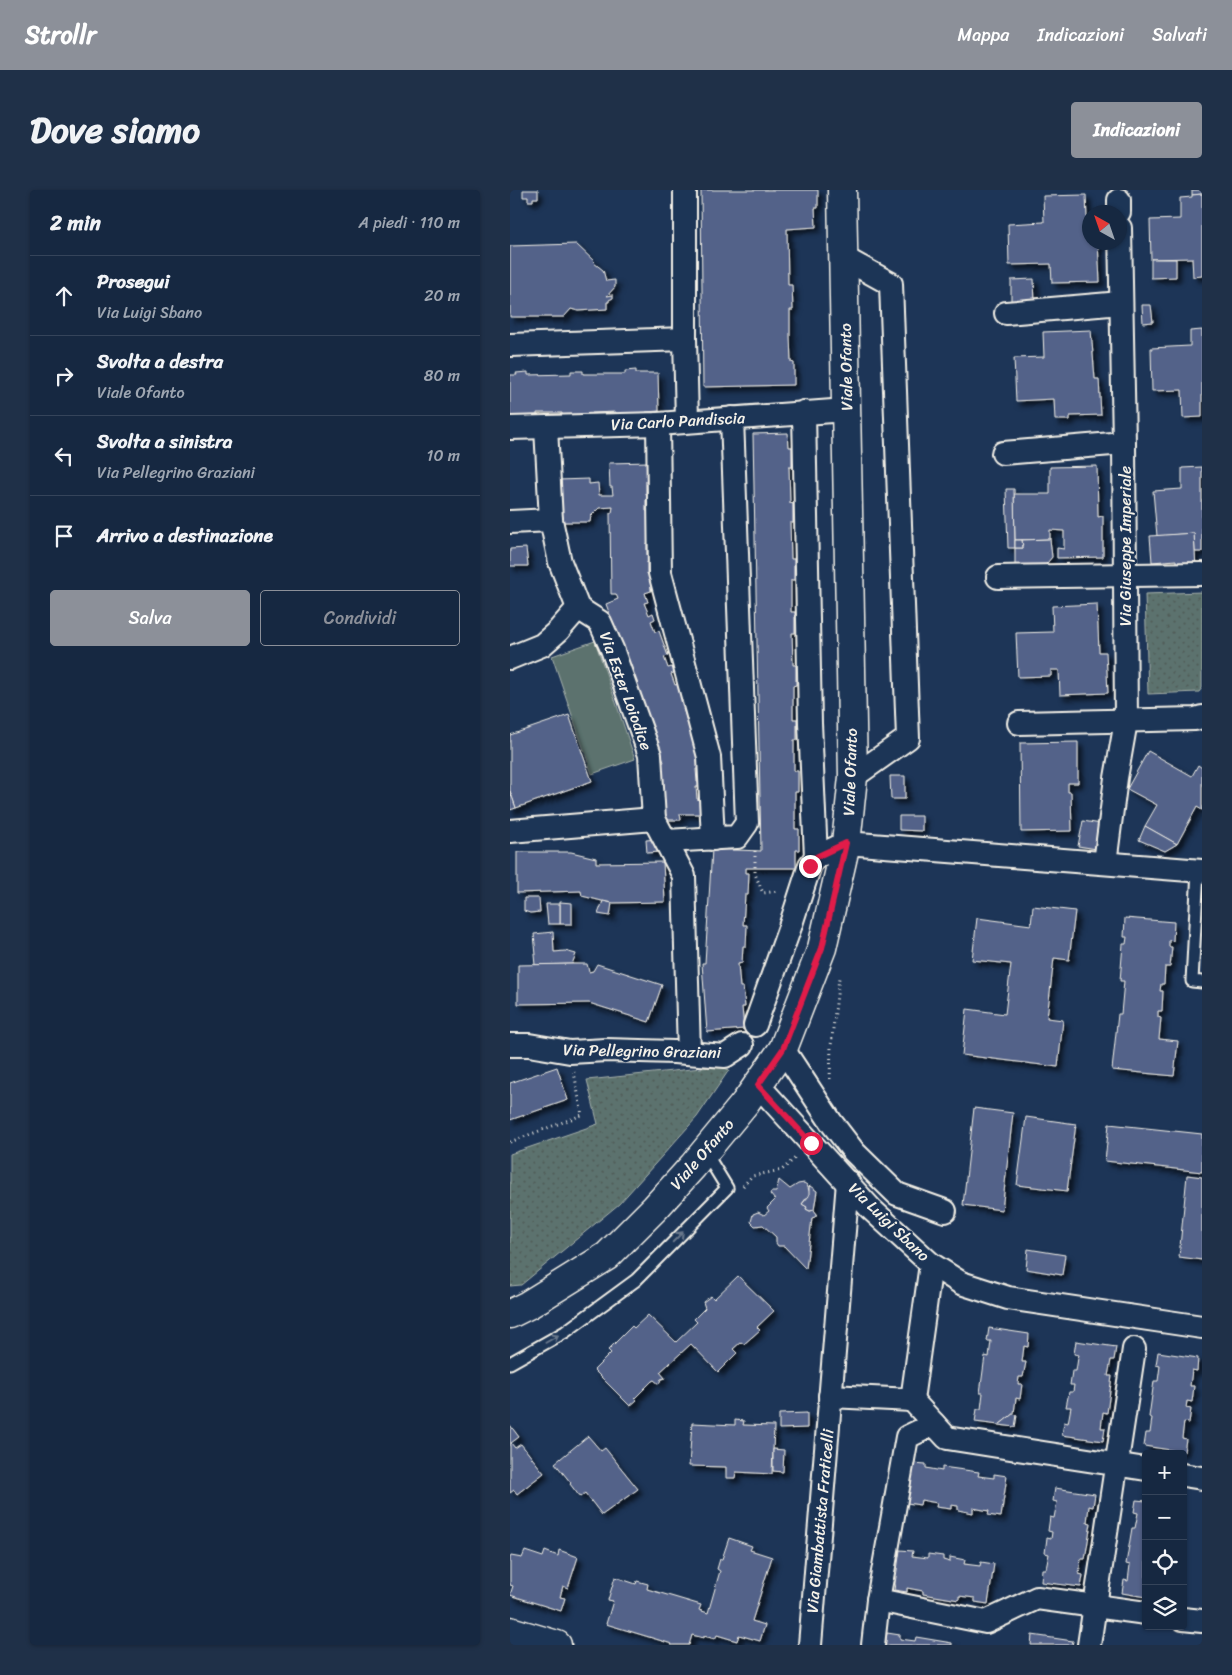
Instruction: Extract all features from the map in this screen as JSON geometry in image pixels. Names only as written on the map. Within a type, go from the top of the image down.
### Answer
[{"type":"main road","name":"Viale Ofanto","points":[[510,1314],[528,1306],[607,1256],[655,1208],[705,1152],[745,1103],[783,1049],[822,948],[846,843],[853,778],[842,190]]},
{"type":"main road","points":[[510,1631],[557,1645]]},
{"type":"street","points":[[686,190],[685,339],[687,421]]},
{"type":"street","name":"Via Giuseppe Imperiale","points":[[1106,863],[1116,778],[1126,721],[1120,250]]},
{"type":"street","points":[[844,258],[891,284],[908,738],[853,778]]},
{"type":"street","points":[[1006,313],[1121,303]]},
{"type":"street","points":[[510,345],[685,339]]},
{"type":"street","name":"Via Carlo Pandiscia","points":[[510,428],[658,424],[846,410]]},
{"type":"street","points":[[804,412],[810,723],[816,857]]},
{"type":"street","points":[[666,841],[737,837],[747,823],[732,418]]},
{"type":"street","points":[[658,424],[660,573],[709,757],[713,839]]},
{"type":"street","points":[[510,658],[542,645],[558,631],[578,608],[560,562],[551,520],[546,428]]},
{"type":"street","points":[[1003,453],[1124,443]]},
{"type":"street","points":[[510,522],[551,520]]},
{"type":"street","points":[[998,577],[1125,577],[1202,574]]},
{"type":"street","name":"Via Ester Loiodice","points":[[578,608],[600,622],[612,649],[650,755],[654,819],[684,876],[689,1053]]},
{"type":"street","points":[[1019,723],[1195,719],[1202,717]]},
{"type":"street","points":[[510,831],[654,819]]},
{"type":"street","points":[[755,1025],[810,866],[816,857],[846,843],[1200,871]]},
{"type":"street","name":"Via Pellegrino Graziani","points":[[510,1045],[529,1045],[570,1052],[606,1050],[725,1056],[742,1045]]},
{"type":"street","points":[[783,1049],[830,1122],[854,1152],[897,1194],[946,1211]]},
{"type":"street","name":"Via Luigi Sbano","points":[[758,1085],[848,1182],[871,1210],[931,1264],[961,1283],[1008,1298],[1202,1327]]},
{"type":"street","name":"Via Giambattista Fraticelli","points":[[810,1645],[848,1182]]},
{"type":"street","points":[[912,1400],[931,1264]]},
{"type":"street","points":[[1089,1645],[1134,1349]]},
{"type":"street","points":[[830,1396],[912,1400],[947,1438],[1142,1468]]},
{"type":"street","points":[[873,1645],[878,1600],[907,1437],[934,1424]]},
{"type":"street","points":[[1187,1476],[1202,1478]]},
{"type":"street","points":[[878,1600],[986,1622],[1037,1598],[1142,1612]]},
{"type":"street","points":[[1187,1619],[1202,1621]]},
{"type":"lane","points":[[1200,871],[1192,981],[1202,982]]},
{"type":"lane","points":[[510,1363],[565,1332],[636,1280],[727,1188],[705,1152]]},
{"type":"path","points":[[737,837],[755,849],[755,874],[763,892],[802,889]]},
{"type":"path","points":[[510,1142],[582,1115],[570,1052]]},
{"type":"green space","points":[[1202,592],[1202,688],[1199,692],[1148,694],[1145,594]]},
{"type":"green space","points":[[595,641],[635,759],[592,774],[552,656]]},
{"type":"green space","points":[[720,1066],[729,1070],[697,1117],[619,1204],[521,1285],[510,1286],[510,1154],[598,1124],[587,1080]]},
{"type":"building","points":[[523,190],[538,190],[538,198],[528,201],[528,197],[523,197]]},
{"type":"building","points":[[701,190],[818,190],[818,208],[815,208],[816,227],[787,229],[788,285],[792,285],[793,310],[790,310],[790,336],[791,362],[794,363],[794,385],[703,387]]},
{"type":"building","points":[[1192,190],[1202,190],[1202,194],[1192,195]]},
{"type":"building","points":[[1202,194],[1202,276],[1193,277],[1192,258],[1151,259],[1150,220],[1180,219],[1180,198]]},
{"type":"building","points":[[1086,195],[1086,205],[1082,205],[1082,250],[1098,250],[1100,282],[1052,283],[1051,264],[1009,265],[1008,224],[1044,222],[1043,196]]},
{"type":"building","points":[[576,244],[603,270],[606,281],[615,280],[615,287],[607,296],[613,295],[613,298],[607,302],[607,309],[578,311],[571,309],[564,317],[510,317],[510,246]]},
{"type":"building","points":[[1151,259],[1176,259],[1176,277],[1151,278]]},
{"type":"building","points":[[1034,279],[1035,304],[1011,304],[1011,280]]},
{"type":"building","points":[[1142,305],[1151,305],[1153,322],[1143,323]]},
{"type":"building","points":[[1091,330],[1095,379],[1099,379],[1101,415],[1070,416],[1070,420],[1055,420],[1054,399],[1016,401],[1014,358],[1044,357],[1043,332]]},
{"type":"building","points":[[1202,330],[1202,417],[1183,418],[1182,390],[1152,391],[1151,348],[1190,346],[1190,331]]},
{"type":"building","points":[[636,370],[636,373],[658,373],[659,411],[646,412],[646,415],[616,416],[616,412],[592,413],[592,416],[562,417],[562,413],[537,413],[537,417],[510,418],[510,375],[528,372],[528,375],[571,374],[571,371],[583,371],[583,374],[625,374],[625,371]]},
{"type":"building","points":[[788,433],[789,447],[792,447],[792,467],[789,467],[790,503],[793,502],[793,523],[790,523],[791,559],[794,559],[794,580],[791,580],[791,612],[795,612],[795,633],[792,633],[793,665],[796,665],[796,685],[793,686],[793,719],[797,719],[797,740],[794,740],[794,771],[798,771],[798,792],[795,792],[795,829],[799,829],[799,850],[796,850],[796,868],[746,868],[746,873],[749,873],[748,895],[745,895],[743,925],[747,925],[746,946],[743,946],[742,963],[738,964],[740,987],[743,987],[745,1007],[742,1007],[744,1029],[707,1032],[702,963],[705,963],[712,849],[761,851],[753,434]]},
{"type":"building","points":[[649,462],[650,481],[646,481],[646,494],[650,493],[650,499],[646,499],[646,511],[650,511],[650,543],[647,543],[647,555],[651,555],[651,562],[647,562],[647,574],[651,574],[651,591],[645,593],[648,602],[644,603],[649,615],[653,613],[655,619],[651,621],[655,632],[659,631],[668,656],[664,657],[668,668],[672,667],[675,672],[671,674],[675,685],[679,684],[687,707],[683,709],[687,720],[691,719],[700,769],[696,769],[697,782],[701,782],[701,787],[696,787],[697,799],[701,800],[701,814],[680,814],[681,820],[661,820],[660,764],[664,762],[606,604],[618,599],[616,594],[611,594],[610,513],[612,513],[613,507],[599,508],[591,516],[590,522],[558,522],[558,480],[589,479],[589,484],[598,483],[599,495],[613,495],[612,487],[610,487],[609,463]]},
{"type":"building","points":[[1097,466],[1098,517],[1103,516],[1103,557],[1057,558],[1057,548],[1064,549],[1064,531],[1050,530],[1050,539],[1015,540],[1014,494],[1050,494],[1050,467]]},
{"type":"building","points":[[1202,467],[1202,552],[1195,552],[1194,533],[1157,536],[1153,491],[1182,489],[1182,468]]},
{"type":"building","points":[[1006,489],[1014,489],[1015,548],[1008,548]]},
{"type":"building","points":[[1194,533],[1196,569],[1177,570],[1176,560],[1152,562],[1150,536]]},
{"type":"building","points":[[1050,539],[1052,557],[1039,573],[1015,569],[1015,548],[1023,548],[1022,540]]},
{"type":"building","points":[[1015,540],[1022,540],[1023,548],[1015,548]]},
{"type":"building","points":[[526,548],[528,566],[510,566],[510,549]]},
{"type":"building","points":[[1097,604],[1099,652],[1106,652],[1108,693],[1060,695],[1059,670],[1051,670],[1051,676],[1018,677],[1016,633],[1053,632],[1052,606]]},
{"type":"building","points":[[569,715],[592,781],[516,808],[510,791],[510,735]]},
{"type":"building","points":[[1078,742],[1078,783],[1068,783],[1068,792],[1071,792],[1072,831],[1021,832],[1020,743]]},
{"type":"building","points":[[1148,751],[1192,776],[1198,765],[1202,768],[1202,810],[1197,807],[1177,844],[1145,826],[1157,805],[1127,789]]},
{"type":"building","points":[[890,776],[905,776],[905,799],[891,799]]},
{"type":"building","points":[[510,791],[516,808],[510,810]]},
{"type":"building","points":[[899,816],[922,816],[922,831],[899,830]]},
{"type":"building","points":[[1083,821],[1101,824],[1097,849],[1078,846]]},
{"type":"building","points":[[1145,826],[1177,844],[1165,851],[1139,840]]},
{"type":"building","points":[[659,839],[660,852],[647,853],[646,840]]},
{"type":"building","points":[[517,852],[571,852],[596,858],[596,863],[663,862],[665,902],[610,903],[582,896],[581,891],[517,893]]},
{"type":"building","points":[[524,898],[539,898],[540,912],[530,913],[524,911]]},
{"type":"building","points":[[603,901],[612,903],[610,916],[598,914]]},
{"type":"building","points":[[560,902],[572,903],[572,924],[560,924]]},
{"type":"building","points":[[546,904],[560,904],[560,924],[548,924]]},
{"type":"building","points":[[1033,906],[1075,911],[1069,960],[1054,958],[1047,1018],[1063,1020],[1058,1067],[962,1055],[967,1009],[1005,1014],[1011,964],[972,960],[977,918],[1031,925]]},
{"type":"building","points":[[1125,918],[1174,922],[1173,941],[1169,940],[1169,947],[1172,947],[1170,967],[1165,967],[1164,984],[1161,984],[1160,991],[1163,991],[1162,1011],[1158,1011],[1158,1017],[1161,1018],[1159,1039],[1178,1041],[1174,1076],[1112,1070],[1118,1014],[1121,1014],[1124,981],[1120,981],[1123,944],[1126,944],[1127,937],[1124,937]]},
{"type":"building","points":[[553,932],[554,952],[565,951],[576,954],[572,964],[535,965],[534,934]]},
{"type":"building","points":[[587,964],[589,972],[593,971],[597,964],[662,985],[649,1022],[589,1003],[518,1004],[518,965]]},
{"type":"building","points":[[557,1067],[568,1100],[510,1120],[510,1083]]},
{"type":"building","points":[[974,1108],[1013,1113],[1002,1210],[963,1205]]},
{"type":"building","points":[[1026,1117],[1076,1124],[1067,1191],[1017,1185]]},
{"type":"building","points":[[1109,1124],[1202,1134],[1202,1172],[1105,1161]]},
{"type":"building","points":[[1187,1175],[1202,1177],[1202,1260],[1179,1257]]},
{"type":"building","points":[[779,1180],[790,1189],[798,1184],[804,1183],[807,1185],[810,1193],[802,1204],[807,1207],[806,1209],[814,1210],[817,1214],[812,1218],[806,1269],[784,1246],[778,1246],[776,1237],[763,1225],[755,1226],[751,1222],[753,1214],[758,1212],[764,1215],[769,1211],[767,1208],[775,1200],[770,1194],[771,1192],[776,1192]]},
{"type":"building","points":[[810,1186],[817,1191],[814,1210],[810,1211],[802,1204],[809,1196]]},
{"type":"building","points":[[1028,1249],[1065,1255],[1062,1275],[1026,1269]]},
{"type":"building","points":[[738,1276],[774,1311],[757,1327],[760,1330],[744,1344],[741,1342],[733,1349],[737,1353],[718,1372],[691,1344],[660,1372],[665,1378],[661,1379],[659,1384],[654,1380],[652,1381],[635,1398],[637,1400],[630,1406],[594,1370],[611,1353],[608,1350],[632,1326],[634,1328],[648,1315],[676,1342],[697,1322],[694,1319],[705,1308],[703,1302],[711,1296],[714,1299]]},
{"type":"building","points":[[989,1328],[1029,1334],[1028,1347],[1024,1346],[1022,1362],[1026,1362],[1023,1377],[1019,1377],[1018,1384],[1022,1384],[1020,1399],[1016,1398],[1014,1413],[999,1425],[975,1422],[977,1409],[981,1409],[983,1393],[980,1393],[985,1356],[989,1357],[991,1341],[987,1341]]},
{"type":"building","points":[[1076,1341],[1116,1347],[1114,1360],[1111,1360],[1108,1376],[1112,1376],[1107,1413],[1103,1412],[1101,1428],[1105,1428],[1103,1441],[1062,1435],[1064,1422],[1068,1423],[1071,1407],[1066,1407],[1069,1392],[1073,1392],[1074,1385],[1070,1385],[1072,1371],[1076,1371],[1079,1355],[1074,1354]]},
{"type":"building","points":[[1158,1352],[1198,1358],[1197,1371],[1192,1370],[1190,1386],[1194,1386],[1192,1402],[1187,1401],[1186,1408],[1191,1409],[1189,1423],[1184,1422],[1182,1438],[1186,1439],[1184,1450],[1144,1446],[1146,1433],[1150,1433],[1152,1418],[1149,1417],[1154,1381],[1158,1381],[1160,1366],[1156,1365]]},
{"type":"building","points":[[807,1413],[807,1428],[779,1429],[779,1414]]},
{"type":"building","points":[[1014,1413],[1017,1415],[1015,1427],[999,1425]]},
{"type":"building","points":[[735,1420],[744,1421],[743,1425],[774,1426],[772,1474],[736,1472],[735,1478],[726,1478],[726,1467],[689,1466],[692,1423],[735,1425]]},
{"type":"building","points":[[510,1425],[519,1437],[511,1443],[515,1448],[521,1444],[544,1473],[517,1494],[514,1490],[510,1493]]},
{"type":"building","points":[[588,1436],[601,1451],[605,1448],[638,1489],[602,1515],[585,1493],[580,1497],[555,1463]]},
{"type":"building","points":[[773,1449],[784,1450],[783,1472],[773,1471]]},
{"type":"building","points":[[913,1463],[926,1464],[926,1468],[942,1471],[942,1467],[979,1472],[978,1476],[994,1478],[994,1474],[1007,1476],[1001,1517],[988,1515],[989,1511],[973,1508],[973,1513],[958,1510],[958,1506],[951,1505],[951,1509],[936,1507],[937,1503],[921,1500],[920,1505],[907,1503]]},
{"type":"building","points":[[1055,1488],[1095,1494],[1093,1507],[1089,1506],[1087,1522],[1091,1523],[1085,1559],[1081,1559],[1079,1574],[1083,1575],[1081,1587],[1041,1582],[1042,1569],[1046,1569],[1049,1554],[1045,1553],[1047,1538],[1051,1539],[1052,1532],[1048,1531],[1050,1517],[1054,1518],[1057,1502],[1053,1501]]},
{"type":"building","points":[[1136,1500],[1142,1501],[1142,1596],[1122,1593],[1124,1580],[1128,1581],[1130,1565],[1126,1564],[1132,1528],[1135,1528],[1138,1513],[1134,1512]]},
{"type":"building","points":[[729,1538],[752,1546],[750,1550],[772,1557],[752,1621],[765,1625],[760,1641],[739,1635],[737,1641],[717,1635],[715,1639],[692,1635],[689,1645],[671,1645],[606,1624],[613,1601],[608,1600],[615,1577],[636,1584],[637,1581],[648,1584],[647,1589],[701,1605],[699,1610],[708,1613],[720,1571],[717,1569]]},
{"type":"building","points":[[559,1550],[578,1557],[568,1588],[563,1586],[560,1597],[565,1598],[561,1611],[510,1595],[513,1586],[510,1585],[511,1556],[522,1558],[525,1551],[543,1557],[545,1551],[558,1556]]},
{"type":"building","points":[[900,1550],[913,1551],[912,1556],[928,1558],[928,1554],[943,1556],[943,1560],[950,1562],[950,1557],[965,1560],[964,1564],[980,1566],[981,1562],[994,1564],[988,1604],[975,1602],[975,1598],[959,1596],[959,1600],[923,1594],[923,1591],[907,1588],[907,1592],[894,1590]]},
{"type":"building","points":[[887,1633],[900,1635],[900,1639],[915,1641],[916,1637],[952,1643],[952,1645],[885,1645]]},
{"type":"building","points":[[1032,1635],[1073,1641],[1072,1645],[1031,1645]]},
{"type":"route","points":[[810,866],[816,857],[846,843],[822,948],[783,1049],[758,1085],[811,1143]]}]
